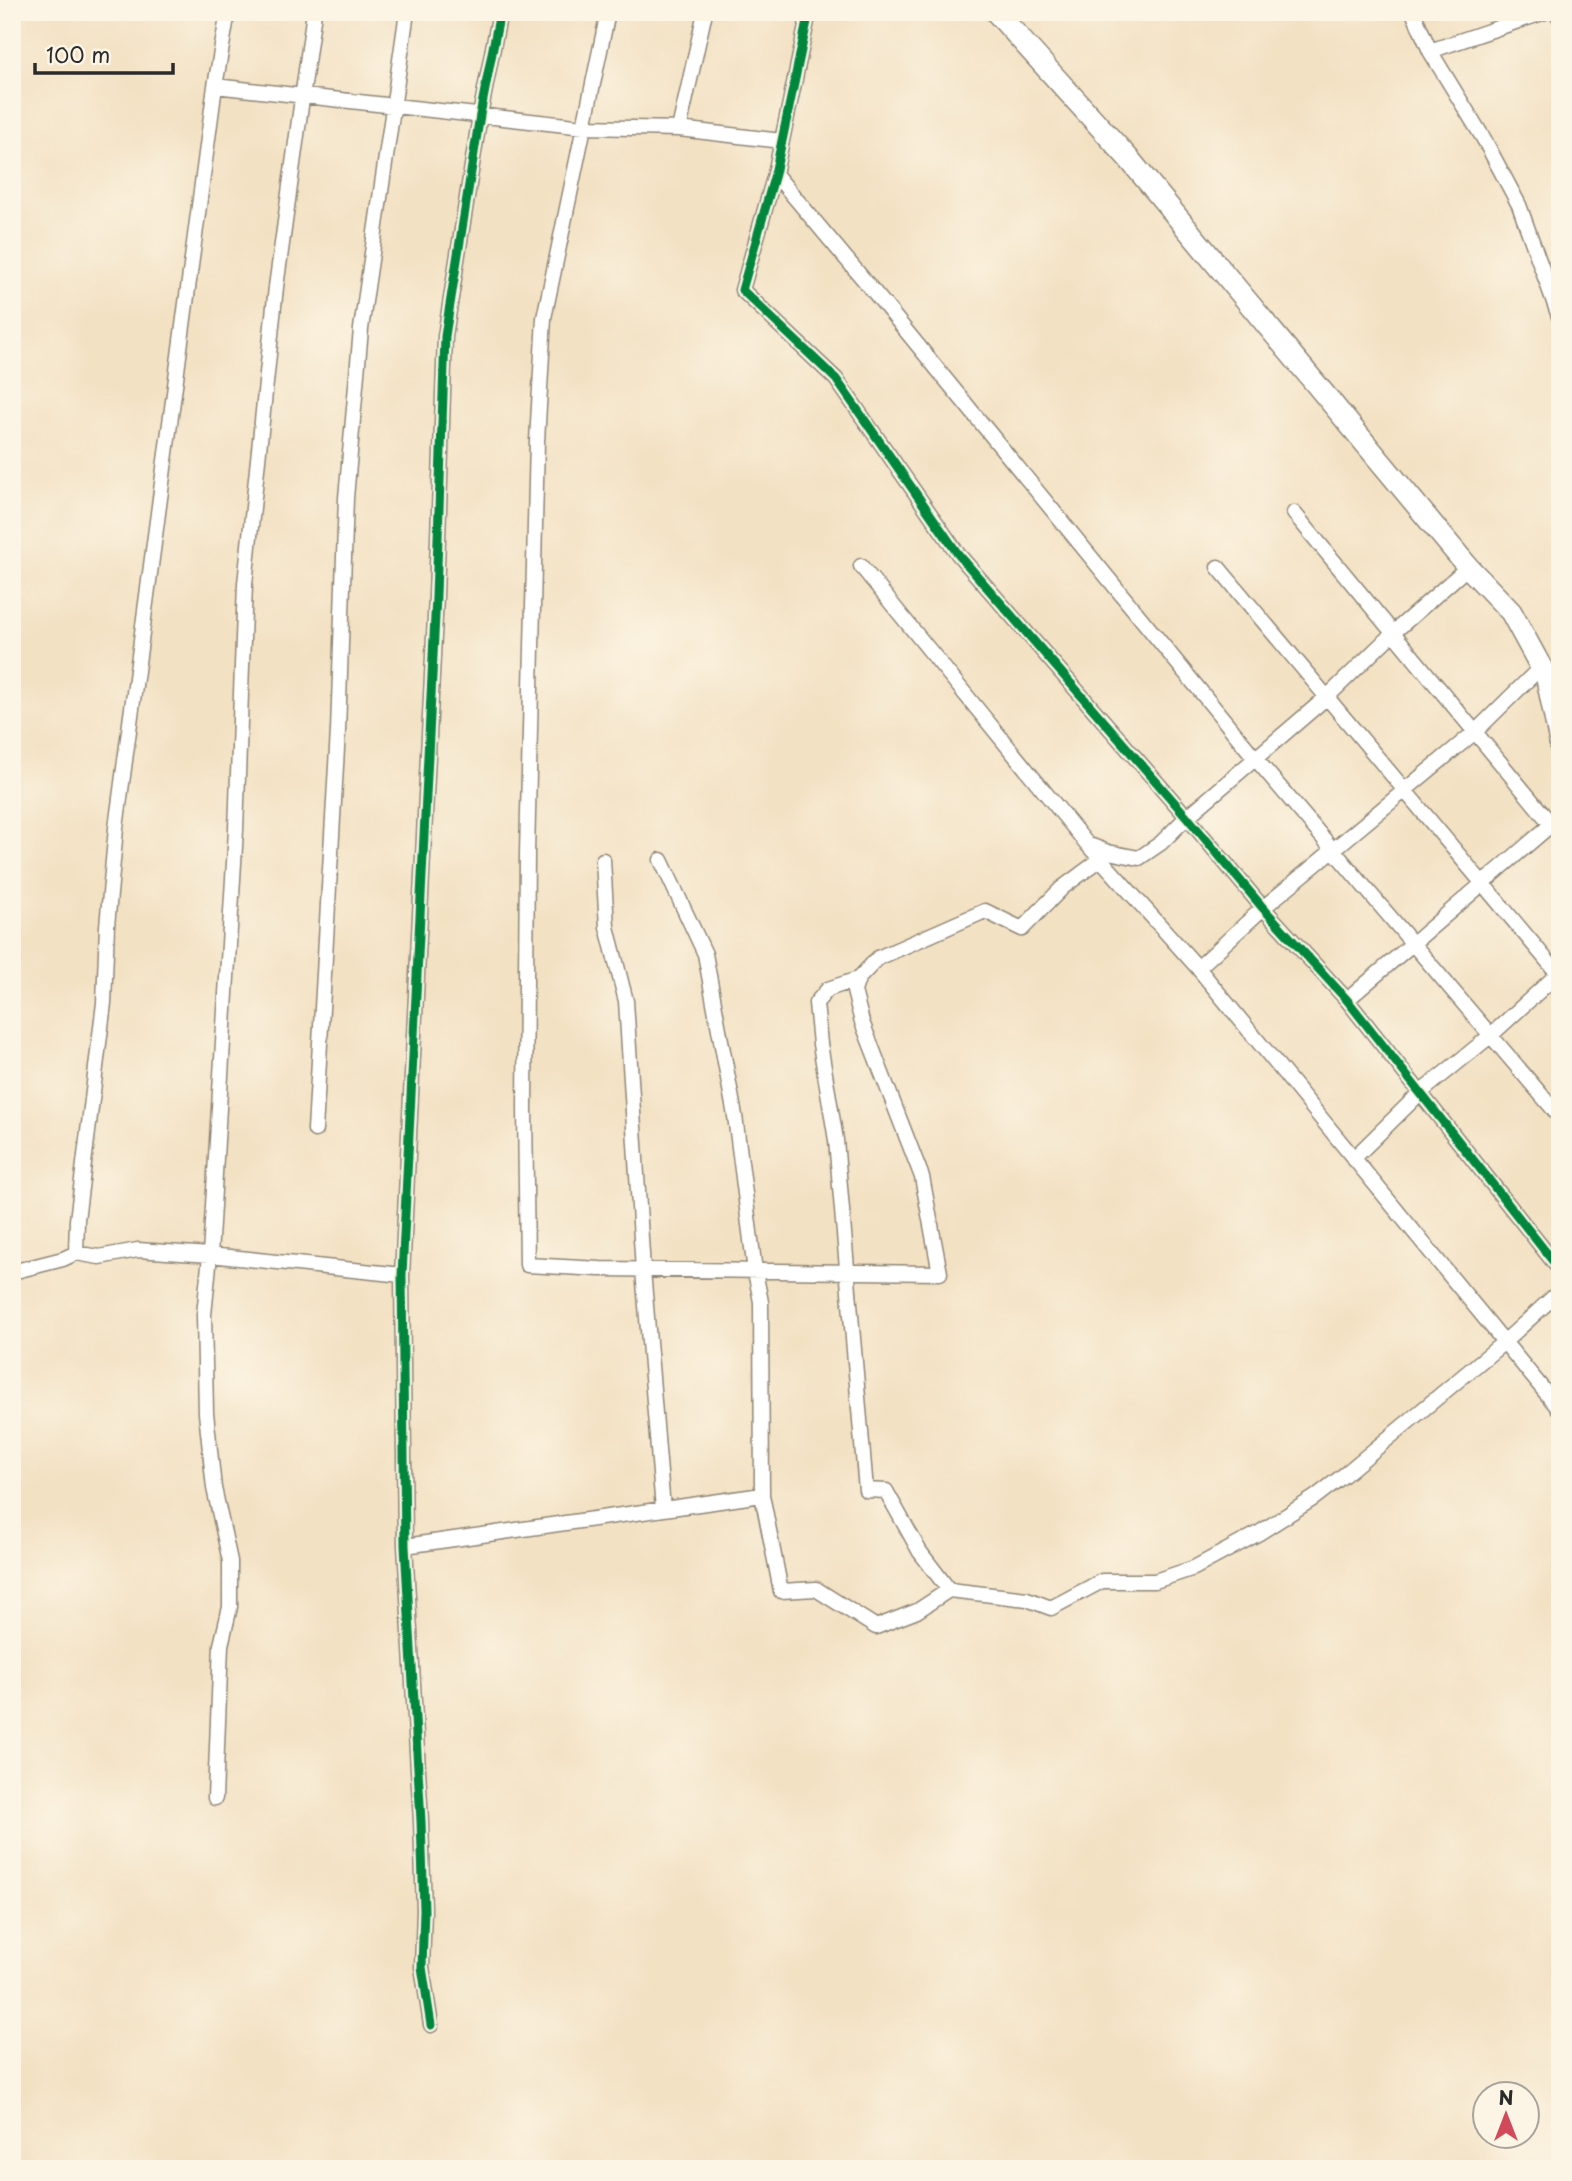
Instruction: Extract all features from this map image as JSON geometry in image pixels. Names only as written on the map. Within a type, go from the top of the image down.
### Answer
[{"type":"highway","points":[[996,12],[1129,159],[1468,567],[1511,612],[1541,667],[1560,689]]},
{"type":"street","points":[[76,1254],[77,1220],[104,1003],[107,926],[116,828],[215,86],[228,12]]},
{"type":"street","points":[[215,1798],[221,1645],[230,1606],[230,1561],[214,1488],[206,1413],[204,1315],[236,830],[245,584],[276,287],[314,12]]},
{"type":"street","points":[[315,1130],[338,731],[346,498],[361,329],[407,12]]},
{"type":"street","points":[[431,2025],[422,1967],[424,1910],[421,1821],[405,1546],[401,1275],[436,596],[445,336],[480,115],[500,12]]},
{"type":"street","points":[[608,12],[544,318],[537,441],[527,867],[527,1265],[643,1270],[940,1273],[922,1178],[862,1022],[854,991],[858,979],[878,958],[985,911],[1022,929],[1062,888],[1101,859]]},
{"type":"street","points":[[679,129],[705,12]]},
{"type":"street","points":[[808,12],[775,174],[742,290],[836,379],[958,554],[1347,1000],[1560,1270]]},
{"type":"street","points":[[1412,12],[1430,51],[1485,141],[1519,205],[1560,319]]},
{"type":"street","points":[[1430,51],[1545,12]]},
{"type":"street","points":[[1557,12],[1560,19]]},
{"type":"street","points":[[215,86],[584,127],[679,129],[782,141]]},
{"type":"street","points":[[775,174],[1255,758],[1414,943],[1489,1037],[1560,1117]]},
{"type":"street","points":[[1294,513],[1475,732],[1555,820],[1347,1000]]},
{"type":"street","points":[[862,566],[1087,844],[1198,968],[1560,1410]]},
{"type":"street","points":[[1218,567],[1559,974],[1489,1037],[1420,1093],[1353,1159]]},
{"type":"street","points":[[1087,844],[1108,852],[1139,858],[1161,843],[1187,817],[1327,697],[1394,632],[1468,567]]},
{"type":"street","points":[[1198,968],[1264,908],[1475,732],[1541,667]]},
{"type":"street","points":[[1541,667],[1560,759]]},
{"type":"street","points":[[603,860],[607,927],[626,1001],[643,1270],[663,1509]]},
{"type":"street","points":[[661,860],[705,954],[736,1116],[761,1302],[762,1495],[781,1591],[816,1589],[876,1627],[917,1611],[949,1590],[1027,1600],[1051,1608],[1102,1581],[1155,1581],[1194,1568],[1314,1498],[1503,1343],[1560,1291]]},
{"type":"street","points":[[858,979],[828,989],[816,1003],[836,1140],[866,1490],[886,1490],[920,1552],[949,1590]]},
{"type":"street","points":[[12,1272],[76,1254],[99,1257],[138,1250],[401,1275]]},
{"type":"street","points":[[405,1546],[762,1495]]},
{"type":"cycle path","points":[[431,2025],[422,1967],[424,1910],[421,1821],[405,1546],[402,1275],[436,596],[445,336],[480,115],[500,12]]},
{"type":"cycle path","points":[[809,12],[775,174],[742,290],[836,379],[958,554],[1263,908],[1347,1000],[1560,1270]]}]
